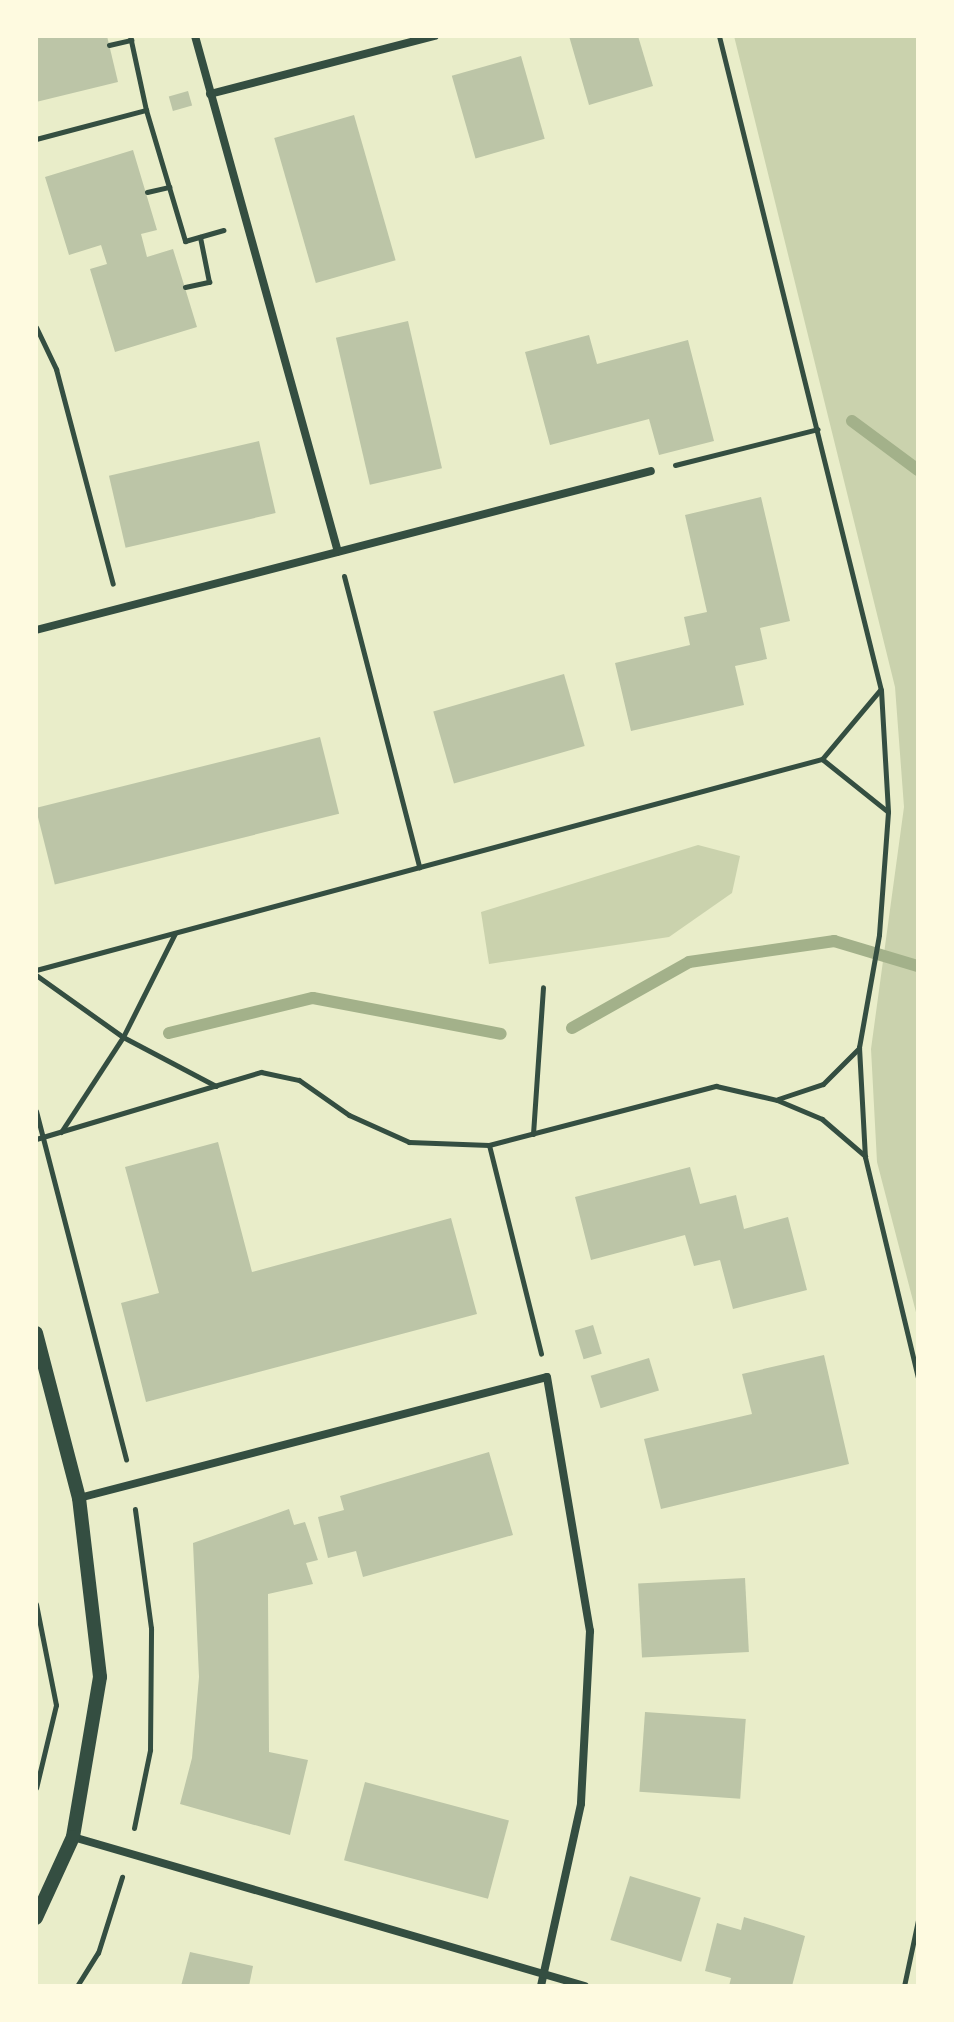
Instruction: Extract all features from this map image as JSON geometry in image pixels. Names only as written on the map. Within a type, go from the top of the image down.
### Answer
[{"type":"street","points":[[195,36],[338,552]]},
{"type":"street","points":[[210,94],[435,36]]},
{"type":"street","points":[[36,630],[651,471]]},
{"type":"street","points":[[36,1333],[79,1498],[100,1677],[73,1837],[36,1918]]},
{"type":"street","points":[[79,1498],[547,1377],[590,1631],[581,1804],[546,1975],[541,1986]]},
{"type":"street","points":[[73,1837],[585,1986]]},
{"type":"path","points":[[719,36],[881,690],[888,812],[879,935],[859,1047],[865,1157],[918,1378]]},
{"type":"path","points":[[109,45],[131,38],[146,110],[185,241],[246,223]]},
{"type":"path","points":[[36,139],[146,110]]},
{"type":"path","points":[[147,192],[169,187]]},
{"type":"path","points":[[185,287],[209,282],[200,237]]},
{"type":"path","points":[[36,327],[56,369],[104,550]]},
{"type":"path","points":[[651,471],[818,429]]},
{"type":"path","points":[[338,552],[419,867]]},
{"type":"path","points":[[36,972],[822,759],[881,690]]},
{"type":"path","points":[[822,759],[888,812]]},
{"type":"path","points":[[61,1132],[123,1037],[175,932]]},
{"type":"path","points":[[36,972],[123,1037],[217,1086]]},
{"type":"path","points":[[533,1134],[543,987]]},
{"type":"path","points":[[777,1100],[823,1084],[859,1047]]},
{"type":"path","points":[[36,1139],[261,1072],[299,1080],[349,1115],[409,1142],[489,1145],[716,1086],[777,1100],[822,1119],[865,1157]]},
{"type":"path","points":[[489,1145],[547,1377]]},
{"type":"path","points":[[36,1604],[56,1705],[36,1788]]},
{"type":"path","points":[[904,1986],[918,1920]]},
{"type":"green space","points":[[734,36],[918,36],[918,1320],[877,1162],[871,1049],[904,807],[895,687]]},
{"type":"green space","points":[[698,845],[740,856],[732,893],[669,937],[489,964],[481,912]]},
{"type":"building","points":[[36,36],[107,36],[118,82],[36,102]]},
{"type":"building","points":[[569,36],[638,36],[653,86],[589,105]]},
{"type":"building","points":[[521,56],[545,139],[475,159],[452,76]]},
{"type":"building","points":[[188,91],[192,105],[173,111],[169,97]]},
{"type":"building","points":[[354,115],[396,260],[316,283],[274,138]]},
{"type":"building","points":[[133,150],[157,230],[141,234],[147,257],[173,249],[197,327],[115,352],[90,269],[107,264],[101,245],[69,255],[45,177]]},
{"type":"building","points":[[408,321],[442,468],[370,485],[336,338]]},
{"type":"building","points":[[589,335],[597,364],[688,340],[714,441],[659,455],[649,419],[550,445],[525,352]]},
{"type":"building","points":[[259,441],[276,513],[126,548],[109,476]]},
{"type":"building","points":[[761,497],[790,621],[760,628],[767,659],[735,666],[744,705],[631,731],[615,663],[690,645],[684,617],[707,612],[685,515]]},
{"type":"building","points":[[564,674],[585,746],[454,784],[433,711]]},
{"type":"building","points":[[320,737],[339,814],[55,885],[36,808]]},
{"type":"building","points":[[218,1142],[252,1272],[451,1218],[477,1314],[146,1402],[121,1303],[159,1293],[125,1167]]},
{"type":"building","points":[[690,1167],[700,1204],[736,1195],[744,1229],[788,1217],[807,1290],[733,1309],[720,1260],[694,1266],[685,1235],[591,1260],[575,1197]]},
{"type":"building","points":[[593,1325],[602,1354],[584,1359],[575,1331]]},
{"type":"building","points":[[824,1355],[849,1464],[661,1509],[644,1439],[752,1414],[742,1374]]},
{"type":"building","points":[[649,1358],[659,1391],[601,1408],[591,1376]]},
{"type":"building","points":[[489,1452],[513,1535],[363,1577],[356,1551],[328,1558],[318,1517],[344,1510],[340,1496]]},
{"type":"building","points":[[289,1509],[294,1525],[305,1522],[318,1560],[306,1563],[313,1584],[268,1594],[269,1752],[308,1760],[290,1835],[180,1804],[192,1758],[199,1677],[193,1543]]},
{"type":"building","points":[[745,1578],[749,1652],[642,1657],[638,1584]]},
{"type":"building","points":[[645,1712],[746,1719],[740,1799],[639,1792]]},
{"type":"building","points":[[365,1782],[509,1821],[488,1899],[344,1860]]},
{"type":"building","points":[[630,1876],[701,1898],[681,1962],[610,1940]]},
{"type":"building","points":[[744,1917],[805,1936],[792,1986],[729,1986],[731,1978],[705,1971],[717,1923],[741,1930]]},
{"type":"building","points":[[190,1952],[253,1966],[249,1986],[181,1986]]},
{"type":"waterway","points":[[852,421],[918,470]]},
{"type":"waterway","points":[[572,1028],[689,962],[834,941],[918,966]]},
{"type":"waterway","points":[[169,1033],[313,998],[501,1034]]}]
